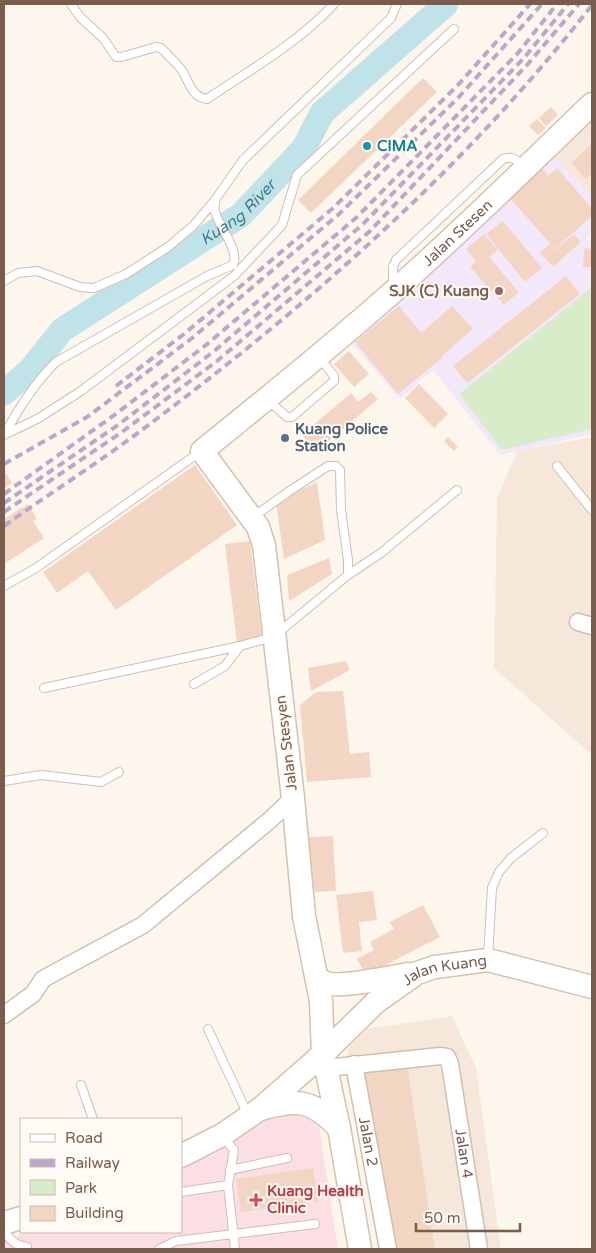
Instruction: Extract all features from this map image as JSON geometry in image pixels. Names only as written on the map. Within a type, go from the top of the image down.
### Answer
[{"type":"main road","name":"Jalan Stesen","points":[[202,450],[267,399],[393,292],[592,104]]},
{"type":"main road","name":"Jalan Stesyen","points":[[202,450],[258,527],[264,545],[273,637],[293,798],[304,916],[321,1002],[325,1061],[339,1128],[360,1249]]},
{"type":"main road","name":"Jalan Kuang","points":[[182,1155],[222,1135],[325,1061],[376,1002],[417,973],[435,967],[488,960],[592,987]]},
{"type":"main road","points":[[316,976],[325,983],[334,984],[378,980],[417,973]]},
{"type":"main road","points":[[321,1002],[333,1015],[350,1018],[376,1002]]},
{"type":"main road","points":[[255,1113],[287,1103],[305,1104],[321,1111],[339,1128]]},
{"type":"main road","points":[[4,1223],[20,1218]]},
{"type":"street","points":[[4,1016],[33,994],[43,979],[143,926],[270,820],[293,798]]},
{"type":"street","name":"Jalan 4","points":[[354,1064],[440,1056],[447,1057],[450,1064],[479,1249]]},
{"type":"street","points":[[325,1061],[354,1064]]},
{"type":"street","name":"Jalan 2","points":[[354,1064],[388,1249]]},
{"type":"lane","points":[[71,4],[80,17],[102,38],[116,57],[121,58],[161,48],[182,70],[194,94],[199,98],[207,99],[285,47],[318,21],[334,4]]},
{"type":"lane","points":[[4,281],[18,273],[37,271],[80,287],[94,288],[126,274],[168,248],[193,226],[243,160],[391,18],[397,4]]},
{"type":"lane","points":[[4,434],[39,418],[81,391],[234,276],[282,225],[297,175],[454,29]]},
{"type":"lane","points":[[4,434],[18,408],[38,380],[56,362],[207,276],[233,265],[235,260],[233,251],[214,212],[214,200]]},
{"type":"lane","points":[[267,399],[287,417],[292,417],[334,380],[334,376],[318,355]]},
{"type":"lane","points":[[4,586],[36,568],[202,450]]},
{"type":"lane","points":[[251,518],[328,466],[336,466],[340,470],[341,510],[348,560],[348,575]]},
{"type":"lane","points":[[557,466],[592,510]]},
{"type":"lane","points":[[44,688],[240,646],[273,637],[348,575],[381,553],[457,490]]},
{"type":"lane","points":[[194,684],[225,666],[240,646]]},
{"type":"lane","points":[[4,781],[41,775],[101,782],[119,772]]},
{"type":"lane","points":[[488,960],[492,888],[499,872],[511,858],[543,833]]},
{"type":"lane","points":[[208,1029],[255,1113]]},
{"type":"lane","points":[[80,1085],[93,1118]]},
{"type":"lane","points":[[222,1135],[234,1150],[228,1185],[235,1249]]},
{"type":"lane","points":[[230,1170],[287,1158]]},
{"type":"lane","points":[[182,1192],[228,1185]]},
{"type":"lane","points":[[159,1249],[176,1241],[315,1224]]},
{"type":"lane","points":[[4,1229],[9,1239],[27,1247]]},
{"type":"shaded area","points":[[592,118],[592,195],[553,156]]},
{"type":"shaded area","name":"SJK (C) Kuang","points":[[553,156],[592,195],[592,228],[586,240],[592,241],[592,434],[500,455],[433,370],[400,399],[350,342]]},
{"type":"shaded area","points":[[592,437],[592,755],[494,668],[497,498],[517,451]]},
{"type":"shaded area","points":[[452,1016],[476,1068],[501,1249],[381,1249],[347,1050],[367,1029]]},
{"type":"shaded area","name":"Kuang Health Clinic","points":[[288,1114],[318,1120],[338,1249],[4,1249],[4,1241],[24,1233],[182,1233],[182,1168],[214,1155],[272,1116]]},
{"type":"green space","points":[[591,288],[592,429],[502,450],[459,394]]},
{"type":"building","name":"CIMA","points":[[423,78],[437,92],[311,213],[298,200]]},
{"type":"building","points":[[551,107],[558,115],[546,126],[539,118]]},
{"type":"building","points":[[537,119],[546,128],[538,135],[529,126]]},
{"type":"building","points":[[592,143],[592,174],[586,179],[571,163]]},
{"type":"building","points":[[542,168],[548,176],[557,168],[592,208],[592,216],[555,249],[509,197]]},
{"type":"building","points":[[503,221],[542,268],[525,282],[486,234]]},
{"type":"building","points":[[484,234],[498,250],[489,257],[519,292],[504,305],[470,267],[476,261],[466,249]]},
{"type":"building","points":[[574,234],[581,242],[553,267],[540,253],[550,244],[555,250]]},
{"type":"building","points":[[584,248],[592,249],[592,267],[583,267]]},
{"type":"building","points":[[566,276],[580,294],[467,383],[453,366]]},
{"type":"building","points":[[399,306],[421,333],[452,306],[473,329],[442,358],[398,394],[355,342]]},
{"type":"building","points":[[349,351],[369,374],[354,387],[334,364]]},
{"type":"building","points":[[419,384],[448,414],[434,428],[405,398]]},
{"type":"building","points":[[371,392],[378,399],[316,452],[302,435],[351,393],[358,402]]},
{"type":"building","points":[[448,437],[458,447],[454,451],[444,441]]},
{"type":"building","points":[[195,465],[237,525],[116,610],[88,571],[57,593],[43,572]]},
{"type":"building","points":[[4,470],[12,483],[4,489]]},
{"type":"building","points":[[317,482],[325,540],[284,559],[276,502]]},
{"type":"building","points":[[28,504],[37,519],[33,521],[44,538],[4,564],[4,519]]},
{"type":"building","points":[[250,541],[262,640],[237,643],[225,544]]},
{"type":"building","points":[[329,558],[332,574],[289,601],[287,575]]},
{"type":"building","points":[[346,661],[350,670],[311,691],[308,668]]},
{"type":"building","points":[[343,691],[350,754],[369,752],[371,777],[307,782],[300,705],[316,692]]},
{"type":"building","points":[[333,836],[336,891],[312,892],[309,837]]},
{"type":"building","points":[[373,891],[377,920],[359,922],[362,951],[343,953],[336,895]]},
{"type":"building","points":[[423,905],[440,937],[366,975],[357,959],[374,950],[370,942],[394,929],[390,922]]},
{"type":"building","points":[[407,1064],[435,1249],[393,1249],[365,1070]]},
{"type":"building","points":[[313,1168],[318,1201],[241,1212],[236,1179]]},
{"type":"waterway","name":"Kuang River","points":[[4,393],[31,369],[62,330],[241,215],[304,148],[322,113],[446,4]]},
{"type":"railway","points":[[116,386],[184,334],[332,209],[458,85],[530,4]]},
{"type":"railway","points":[[4,464],[87,417],[191,339],[338,215],[458,98],[542,4]]},
{"type":"railway","points":[[4,494],[113,416],[206,345],[357,217],[518,53],[557,4]]},
{"type":"railway","points":[[4,503],[118,425],[213,352],[362,225],[524,58],[568,4]]},
{"type":"railway","points":[[4,512],[122,432],[217,361],[369,232],[527,65],[579,4]]},
{"type":"railway","points":[[4,526],[131,438],[194,390],[256,341],[377,237],[489,125],[542,66],[592,5]]},
{"type":"place","name":"CIMA","points":[[367,146]]},
{"type":"place","name":"SJK (C) Kuang","points":[[499,291]]},
{"type":"place","name":"Kuang Police Station","points":[[285,438]]},
{"type":"place","name":"Kuang Health Clinic","points":[[256,1200]]}]
